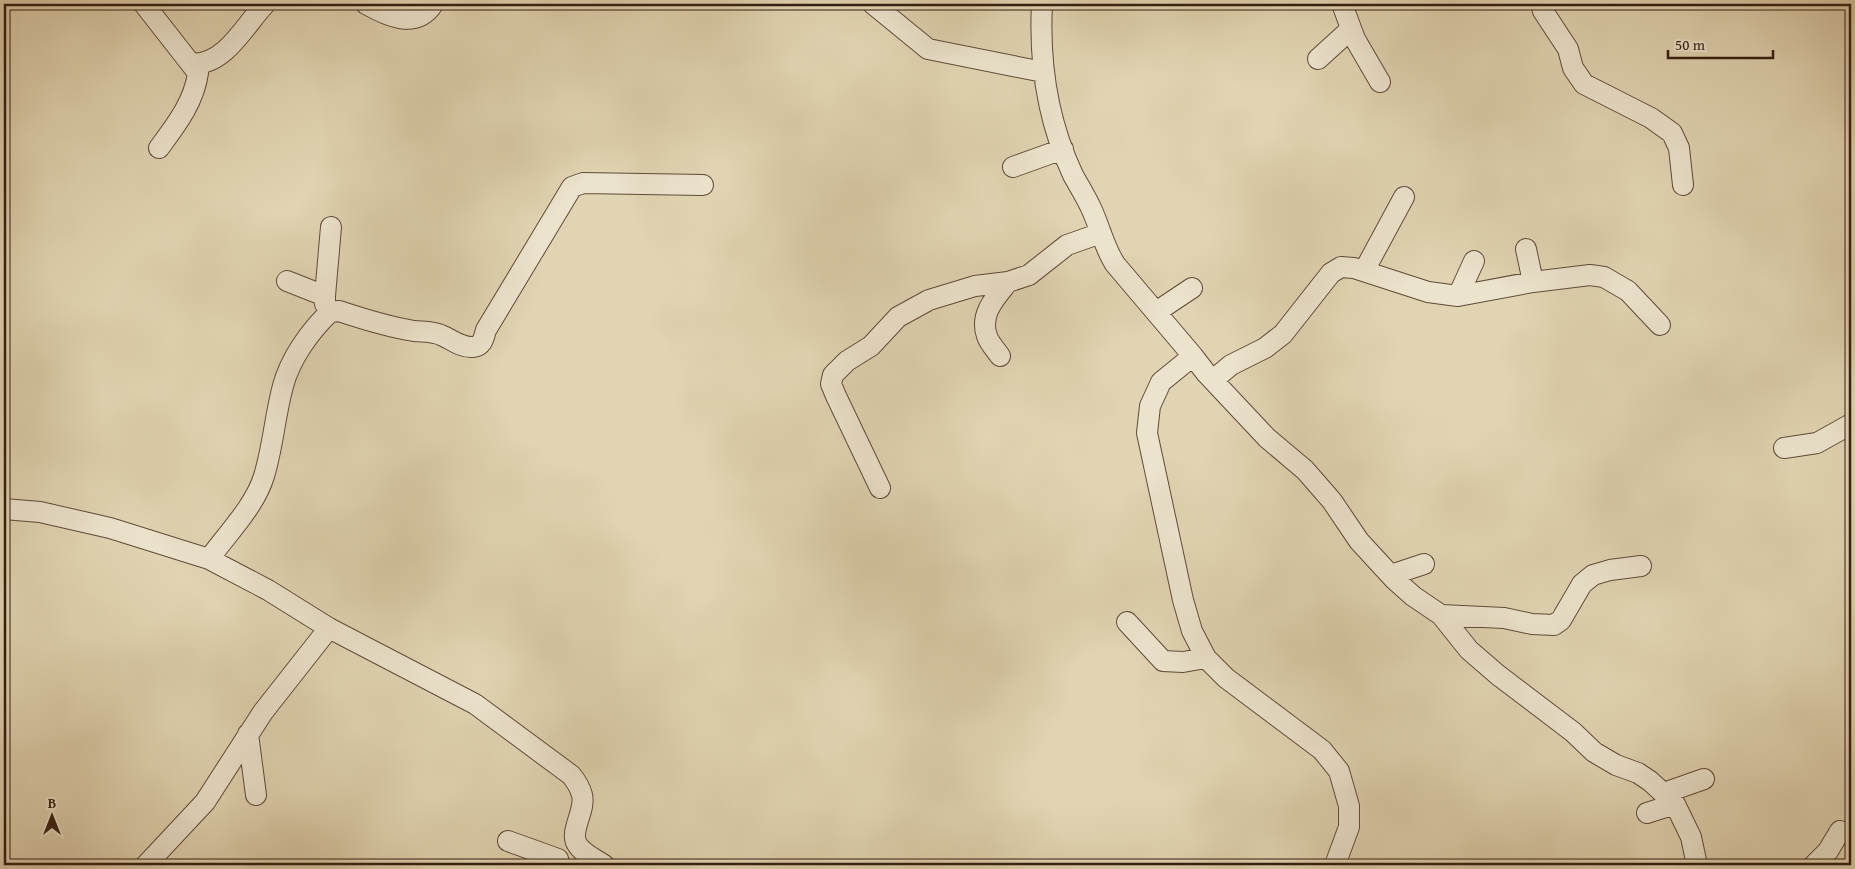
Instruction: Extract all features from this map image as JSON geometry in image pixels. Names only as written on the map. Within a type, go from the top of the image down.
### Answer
[{"type":"street","points":[[144,4],[193,64],[198,73],[190,101],[183,114],[158,148]]},
{"type":"street","points":[[193,64],[205,63],[220,54],[241,35],[265,4]]},
{"type":"street","points":[[366,4],[383,14],[400,20],[418,16],[430,9],[433,4]]},
{"type":"street","points":[[873,4],[928,49],[1043,72]]},
{"type":"street","points":[[1042,4],[1043,72],[1048,102],[1073,175],[1092,208],[1107,252],[1115,264],[1213,380],[1267,438],[1306,470],[1332,501],[1359,541],[1412,596],[1441,615],[1469,650],[1498,676],[1573,732],[1594,752],[1616,765],[1638,773],[1669,798],[1691,836],[1697,865]]},
{"type":"street","points":[[1342,4],[1355,39],[1380,82]]},
{"type":"street","points":[[1541,4],[1544,12],[1568,49],[1578,77],[1584,84],[1651,118],[1672,133],[1678,148],[1683,185]]},
{"type":"street","points":[[1318,59],[1351,29]]},
{"type":"street","points":[[1013,167],[1063,149]]},
{"type":"street","points":[[287,281],[339,311],[414,331],[432,332],[456,343],[471,347],[476,346],[482,342],[486,330],[572,187],[583,183],[703,185]]},
{"type":"street","points":[[1364,271],[1404,197]]},
{"type":"street","points":[[209,559],[258,492],[264,476],[283,384],[293,361],[318,324],[327,304],[331,227]]},
{"type":"street","points":[[880,488],[831,384],[833,375],[847,361],[871,346],[885,328],[898,317],[929,300],[975,286],[1008,282],[1029,275],[1066,246],[1101,233]]},
{"type":"street","points":[[1526,249],[1533,282]]},
{"type":"street","points":[[1458,296],[1474,261]]},
{"type":"street","points":[[1213,380],[1231,365],[1265,348],[1283,334],[1331,272],[1341,267],[1354,268],[1428,292],[1458,296],[1533,282],[1590,275],[1604,277],[1628,291],[1660,325]]},
{"type":"street","points":[[1000,356],[986,335],[985,318],[989,305],[1008,282]]},
{"type":"street","points":[[1156,312],[1192,288]]},
{"type":"street","points":[[1193,356],[1161,382],[1150,406],[1147,433],[1183,600],[1192,631],[1206,658],[1226,678],[1322,750],[1340,771],[1350,806],[1349,827],[1335,865]]},
{"type":"street","points":[[1784,448],[1817,443],[1851,424]]},
{"type":"street","points":[[4,509],[40,512],[110,528],[209,559],[268,590],[329,628],[475,704],[571,774],[582,796],[582,810],[574,837],[565,845],[559,862],[508,841]]},
{"type":"street","points":[[1391,575],[1424,564]]},
{"type":"street","points":[[1441,615],[1504,618],[1532,624],[1554,624],[1561,620],[1582,584],[1593,575],[1610,570],[1641,566]]},
{"type":"street","points":[[1127,622],[1163,661],[1183,662],[1206,658]]},
{"type":"street","points":[[146,865],[205,802],[263,712],[329,628]]},
{"type":"street","points":[[248,734],[256,795]]},
{"type":"street","points":[[1647,813],[1669,798],[1704,779]]},
{"type":"street","points":[[1814,865],[1828,851],[1840,830]]},
{"type":"street","points":[[574,837],[577,845],[604,865]]}]
